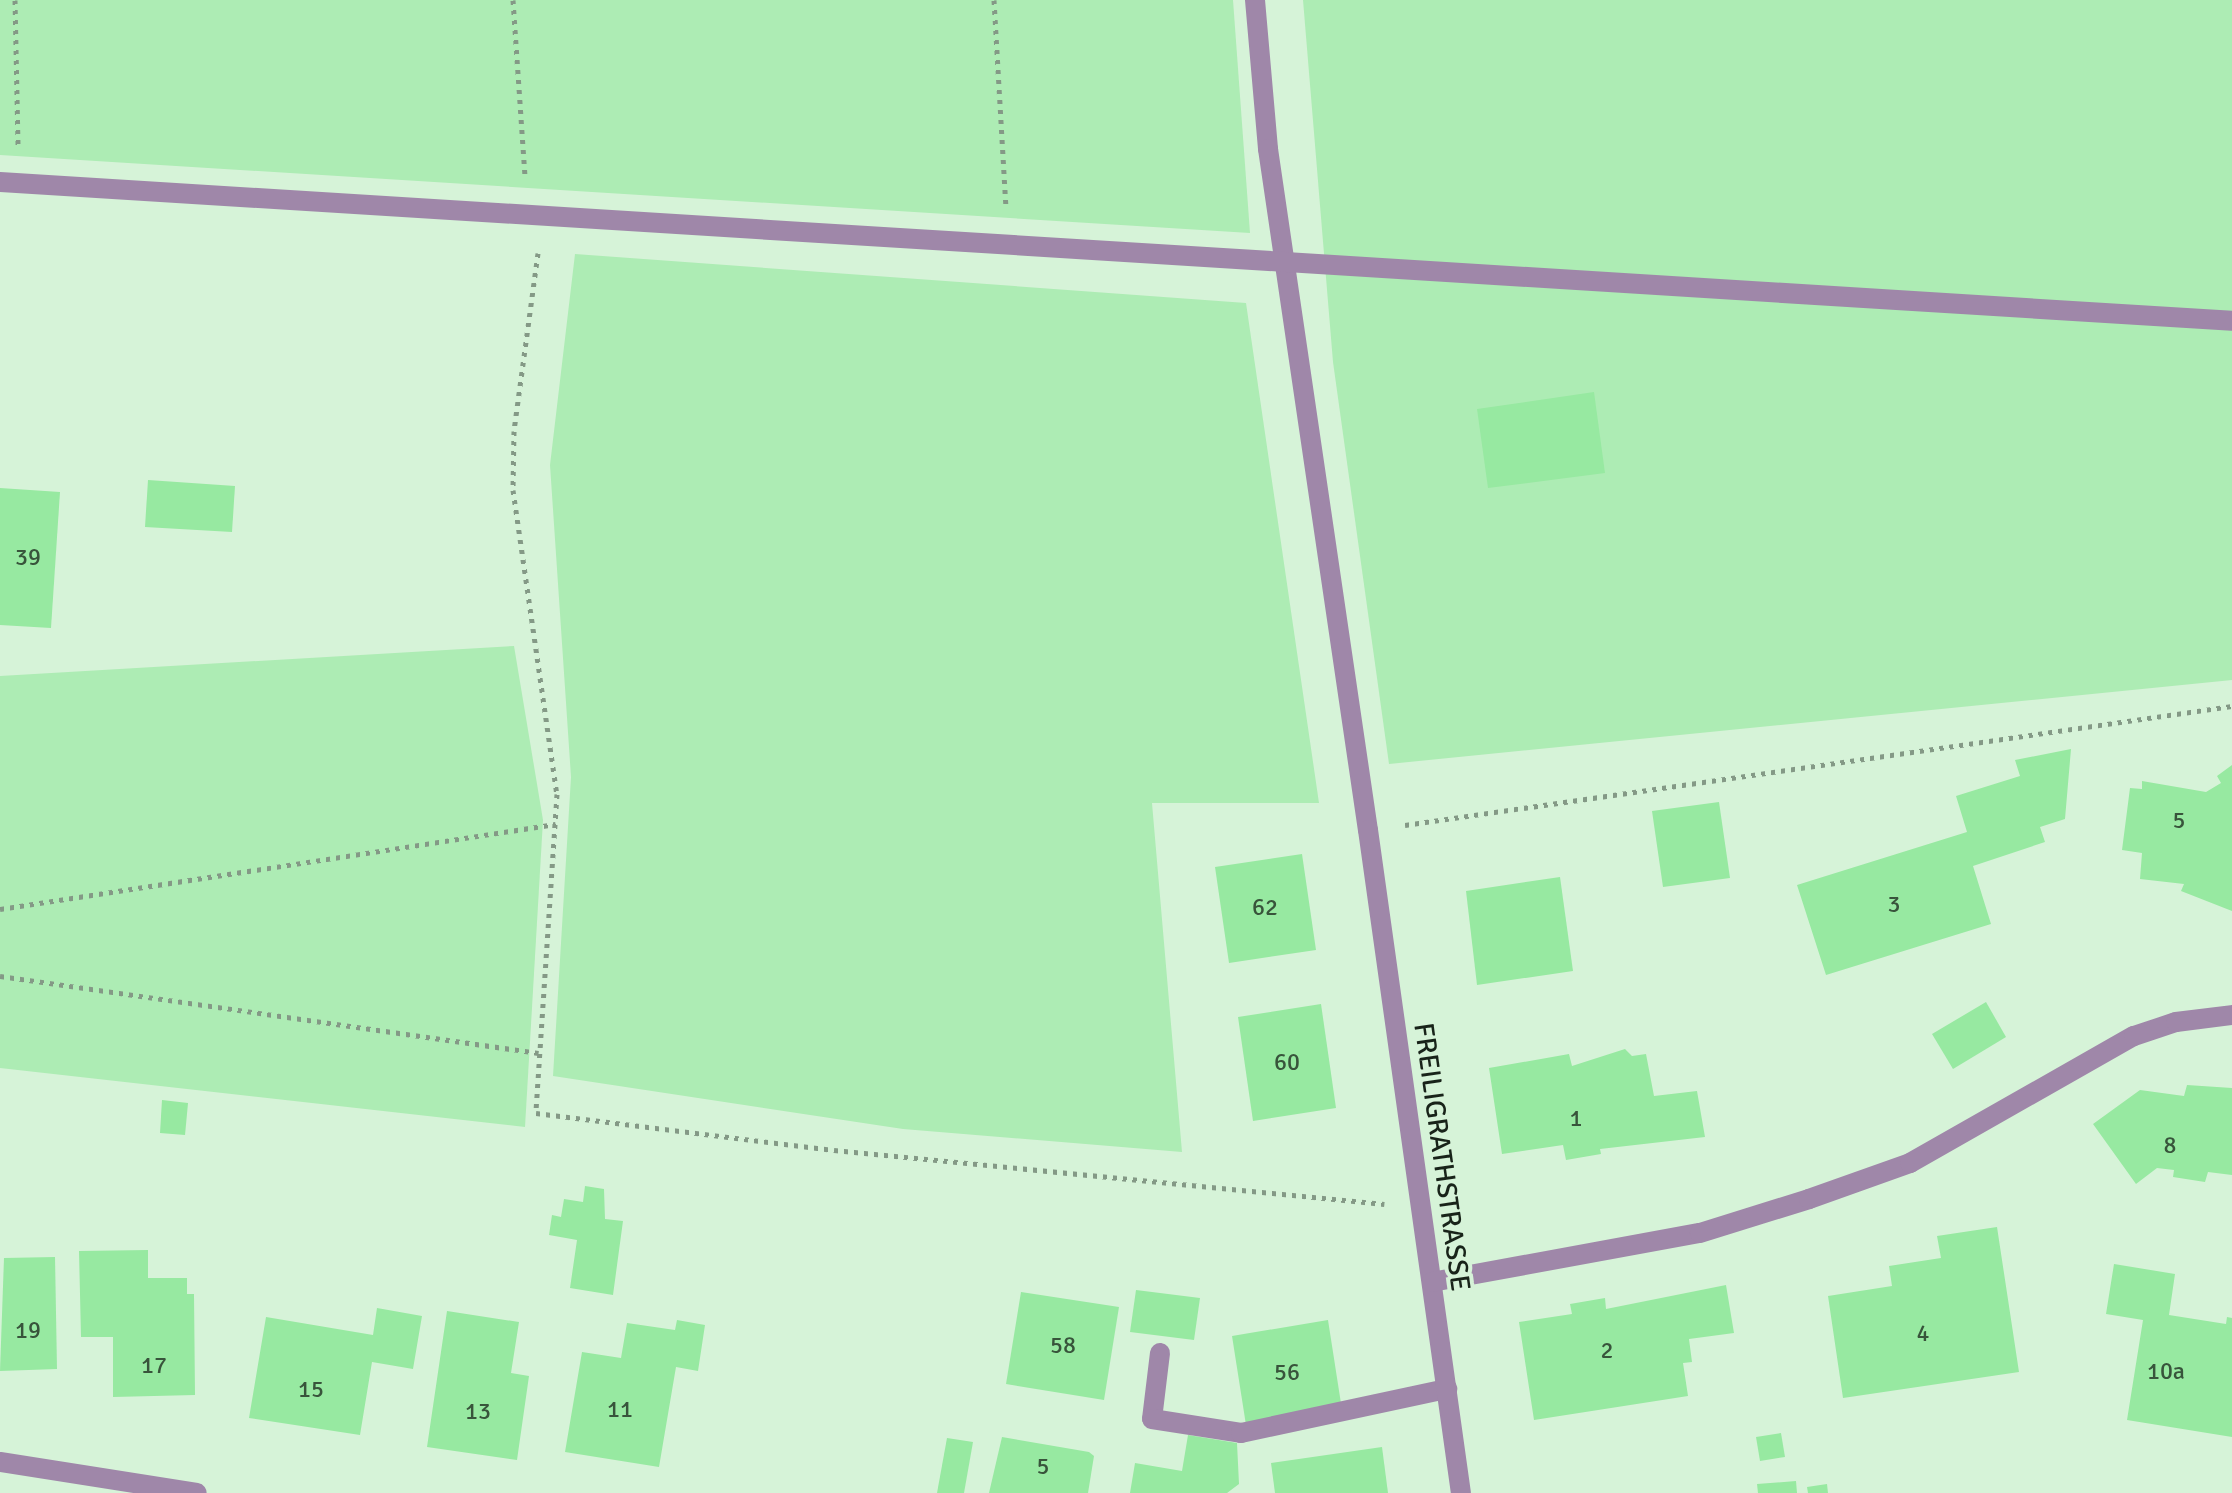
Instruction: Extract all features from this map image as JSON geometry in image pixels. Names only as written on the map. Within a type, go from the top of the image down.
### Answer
[{"type":"street","name":"FREILIGRATHSTRASSE","points":[[1255,0],[1285,266],[1461,1493]]},
{"type":"street","points":[[9,182],[1285,266],[2232,321]]},
{"type":"street","points":[[1432,1282],[1700,1233],[1809,1199],[1910,1163],[2134,1036],[2176,1022],[2232,1015]]},
{"type":"street","points":[[1160,1353],[1152,1419],[1241,1433],[1447,1389]]},
{"type":"street","points":[[0,1462],[118,1486],[197,1493]]},
{"type":"path","points":[[9,182],[15,0]]},
{"type":"path","points":[[513,0],[527,217],[539,243],[514,431],[513,490],[557,794],[536,1113],[834,1150],[1420,1208]]},
{"type":"path","points":[[994,0],[1009,248]]},
{"type":"path","points":[[1368,830],[2232,706]]},
{"type":"path","points":[[0,909],[556,824]]},
{"type":"path","points":[[0,976],[539,1053]]},
{"type":"green space","points":[[0,0],[1233,0],[1250,233],[0,155]]},
{"type":"green space","points":[[1303,0],[2232,0],[2232,680],[1389,764],[1333,362]]},
{"type":"green space","points":[[575,254],[1246,303],[1319,803],[1152,803],[1182,1152],[903,1129],[553,1076],[571,777],[550,465]]},
{"type":"green space","points":[[514,646],[543,820],[525,1127],[0,1068],[0,676]]},
{"type":"building","points":[[1594,392],[1605,473],[1488,488],[1477,409]]},
{"type":"building","points":[[148,480],[235,486],[232,532],[145,527]]},
{"type":"building","points":[[0,488],[60,492],[51,628],[0,625]]},
{"type":"building","points":[[2071,749],[2065,819],[2040,827],[2045,842],[1973,866],[1991,924],[1826,975],[1797,885],[1967,832],[1956,796],[2020,776],[2015,760]]},
{"type":"building","points":[[2232,765],[2232,911],[2181,891],[2184,884],[2140,879],[2142,853],[2122,850],[2130,788],[2142,789],[2142,781],[2206,792],[2221,783],[2217,776]]},
{"type":"building","points":[[1719,802],[1730,878],[1663,887],[1652,811]]},
{"type":"building","points":[[1302,854],[1316,950],[1229,963],[1215,867]]},
{"type":"building","points":[[1560,877],[1573,971],[1477,985],[1466,891]]},
{"type":"building","points":[[1986,1002],[2006,1037],[1953,1069],[1932,1034]]},
{"type":"building","points":[[1321,1004],[1336,1108],[1253,1121],[1238,1017]]},
{"type":"building","points":[[1625,1049],[1632,1056],[1646,1054],[1654,1096],[1697,1091],[1705,1137],[1600,1149],[1601,1154],[1566,1160],[1563,1145],[1502,1154],[1489,1068],[1569,1054],[1572,1066]]},
{"type":"building","points":[[2187,1085],[2232,1088],[2232,1175],[2208,1172],[2205,1182],[2173,1177],[2174,1170],[2157,1168],[2136,1184],[2093,1124],[2140,1090],[2184,1096]]},
{"type":"building","points":[[162,1100],[188,1103],[185,1135],[160,1133]]},
{"type":"building","points":[[585,1186],[604,1189],[605,1219],[623,1221],[613,1295],[570,1288],[577,1240],[549,1235],[552,1215],[561,1217],[564,1199],[583,1202]]},
{"type":"building","points":[[1997,1227],[2019,1372],[1843,1398],[1828,1296],[1892,1286],[1889,1266],[1941,1258],[1937,1236]]},
{"type":"building","points":[[148,1250],[148,1278],[187,1278],[187,1294],[194,1294],[195,1395],[113,1397],[113,1337],[81,1337],[79,1251]]},
{"type":"building","points":[[55,1257],[57,1369],[0,1371],[4,1258]]},
{"type":"building","points":[[2114,1264],[2175,1274],[2169,1315],[2226,1324],[2227,1317],[2232,1318],[2232,1437],[2127,1420],[2143,1320],[2106,1314]]},
{"type":"building","points":[[1726,1285],[1734,1333],[1689,1339],[1692,1362],[1683,1363],[1688,1396],[1534,1420],[1519,1322],[1572,1314],[1570,1304],[1605,1298],[1606,1309]]},
{"type":"building","points":[[1136,1290],[1200,1298],[1194,1340],[1130,1332]]},
{"type":"building","points":[[1021,1292],[1119,1307],[1104,1400],[1006,1384]]},
{"type":"building","points":[[377,1308],[422,1316],[413,1369],[372,1362],[360,1435],[249,1418],[266,1317],[373,1335]]},
{"type":"building","points":[[447,1311],[519,1322],[511,1373],[529,1376],[517,1460],[427,1447]]},
{"type":"building","points":[[677,1320],[705,1325],[698,1371],[676,1367],[659,1467],[565,1452],[582,1352],[621,1358],[627,1323],[675,1330]]},
{"type":"building","points":[[1328,1320],[1342,1410],[1246,1425],[1232,1336]]},
{"type":"building","points":[[1781,1433],[1785,1457],[1760,1461],[1756,1437]]},
{"type":"building","points":[[1188,1435],[1237,1443],[1239,1484],[1227,1493],[1130,1493],[1135,1463],[1182,1471]]},
{"type":"building","points":[[1002,1437],[1089,1452],[1094,1456],[1088,1493],[989,1493]]},
{"type":"building","points":[[947,1438],[973,1442],[964,1493],[937,1493]]},
{"type":"building","points":[[1382,1447],[1388,1493],[1275,1493],[1271,1463]]},
{"type":"building","points":[[1796,1481],[1797,1493],[1758,1493],[1757,1484]]},
{"type":"building","points":[[1827,1484],[1828,1493],[1808,1493],[1807,1487]]}]
